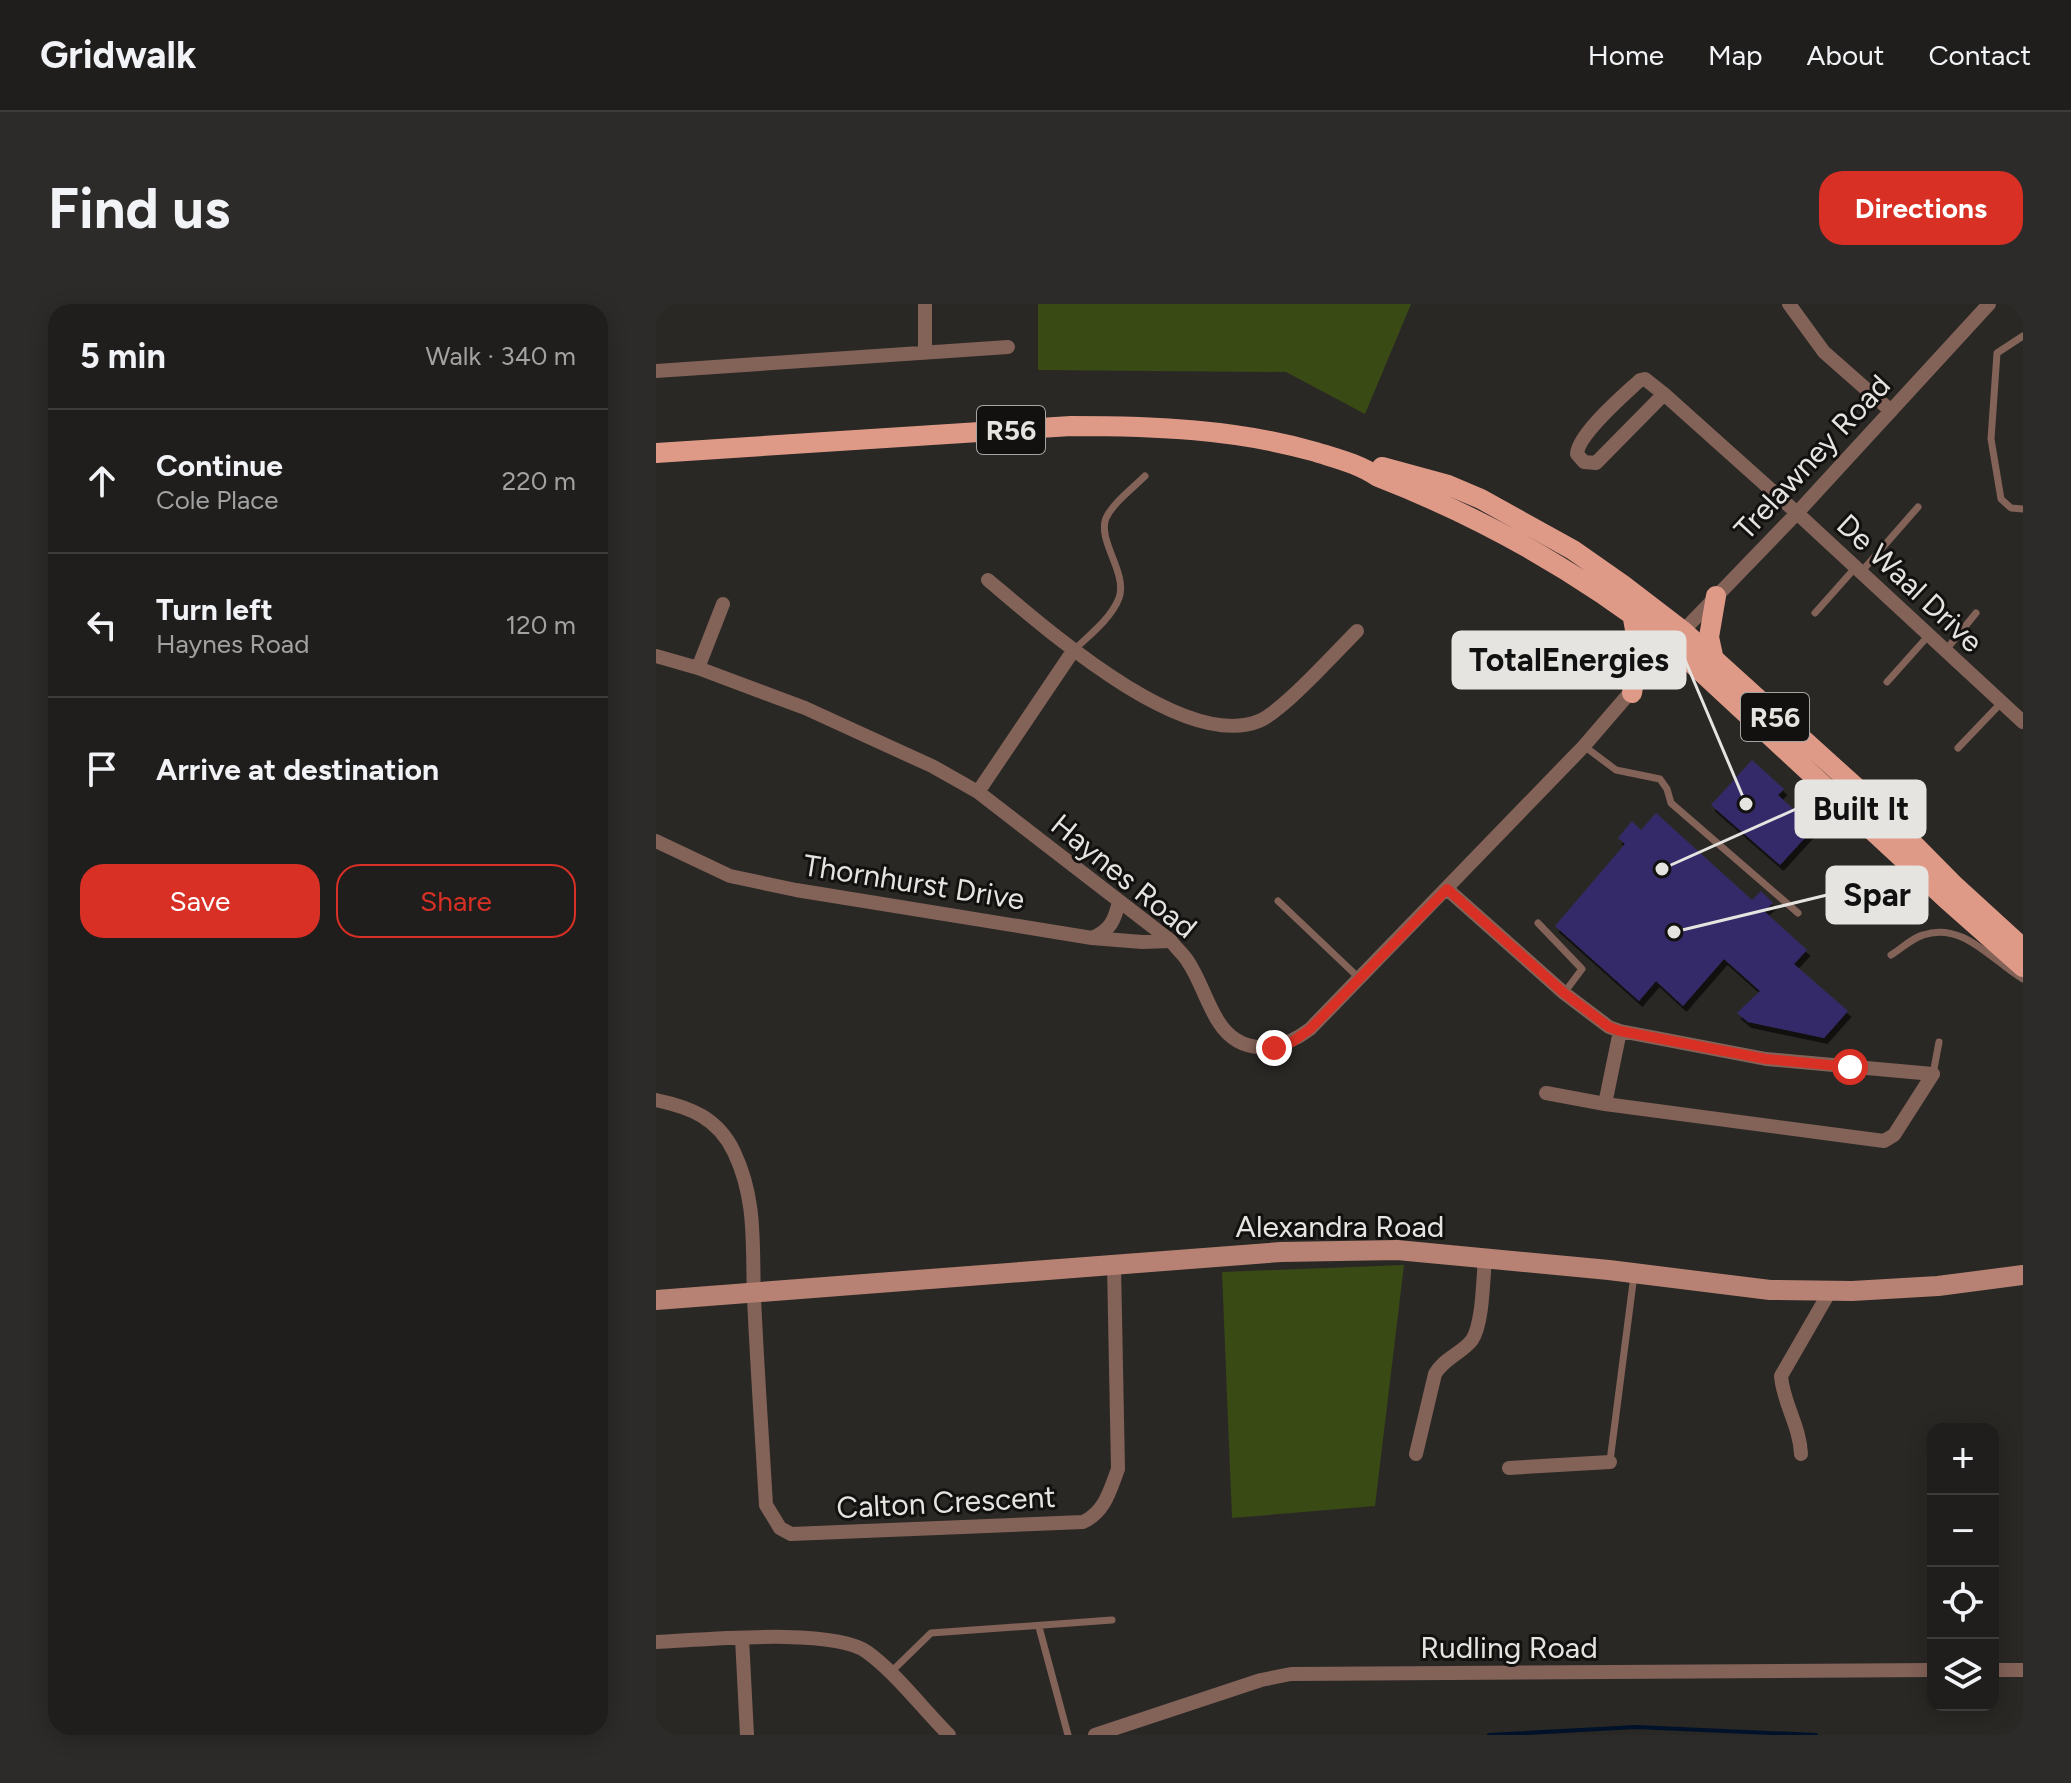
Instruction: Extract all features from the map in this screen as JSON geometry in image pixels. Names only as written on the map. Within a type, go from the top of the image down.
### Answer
[{"type":"main road","name":"R56","points":[[656,453],[1071,426],[1149,427],[1194,429],[1278,443],[1362,467],[1381,467],[1448,485],[1509,513],[1601,569],[1677,638],[1945,898],[2023,967]]},
{"type":"main road","name":"R56","points":[[1362,467],[1500,532],[1714,660],[1869,799],[1955,886],[2023,948]]},
{"type":"main road","points":[[1714,660],[1709,637],[1716,596]]},
{"type":"main road","points":[[1632,613],[1639,652],[1632,693]]},
{"type":"street","points":[[925,304],[925,351]]},
{"type":"street","points":[[1789,304],[1824,352],[1891,411]]},
{"type":"street","name":"Trelawney Road","points":[[1677,638],[1989,304]]},
{"type":"street","points":[[656,371],[1008,347]]},
{"type":"street","points":[[1645,379],[1664,394],[1596,463],[1584,462],[1577,454],[1578,447],[1596,423],[1640,380],[1645,379]]},
{"type":"street","name":"De Waal Drive","points":[[1664,394],[2023,722]]},
{"type":"street","points":[[988,580],[1073,651],[1163,706],[1200,720],[1238,727],[1271,715],[1357,631]]},
{"type":"street","points":[[698,668],[723,604]]},
{"type":"street","name":"Haynes Road","points":[[656,656],[698,668],[819,714],[932,766],[978,792],[1171,941],[1188,961],[1220,1025],[1237,1040],[1252,1047],[1274,1048],[1292,1042],[1310,1029],[1584,746],[1677,638]]},
{"type":"street","points":[[978,792],[1073,651]]},
{"type":"street","name":"Thornhurst Drive","points":[[656,841],[730,876],[796,890],[1092,938],[1171,941]]},
{"type":"street","points":[[1447,889],[1564,993],[1609,1027],[1766,1059],[1933,1074],[1894,1135],[1884,1141],[1605,1104],[1546,1093]]},
{"type":"street","points":[[1092,938],[1104,933],[1114,921],[1119,901]]},
{"type":"street","points":[[1605,1104],[1620,1031]]},
{"type":"street","name":"Calton Crescent","points":[[656,1100],[686,1106],[713,1123],[733,1150],[747,1188],[754,1229],[754,1294],[766,1505],[780,1528],[791,1534],[1083,1522],[1099,1512],[1118,1469],[1114,1265]]},
{"type":"street","name":"Alexandra Road","points":[[656,1300],[1281,1252],[1397,1250],[1635,1273],[1770,1290],[1830,1291],[1938,1286],[2023,1275]]},
{"type":"street","points":[[1416,1454],[1435,1374],[1442,1363],[1466,1346],[1478,1326],[1485,1258]]},
{"type":"street","points":[[1801,1454],[1801,1438],[1781,1376],[1830,1291]]},
{"type":"street","points":[[1509,1468],[1610,1462]]},
{"type":"street","points":[[742,1638],[747,1735]]},
{"type":"street","points":[[656,1642],[742,1638],[824,1638],[843,1641],[867,1651],[949,1735]]},
{"type":"street","name":"Rudling Road","points":[[1095,1735],[1274,1676],[1291,1674],[1927,1670]]},
{"type":"street","points":[[1999,1670],[2023,1670]]},
{"type":"lane","points":[[2023,336],[1997,353],[1991,439],[2001,499],[2011,508],[2023,509]]},
{"type":"lane","points":[[1073,651],[1109,614],[1120,596],[1120,580],[1105,524],[1111,511],[1145,476]]},
{"type":"lane","points":[[1815,613],[1918,507]]},
{"type":"lane","points":[[1945,651],[1976,613]]},
{"type":"lane","points":[[1887,682],[1929,635]]},
{"type":"lane","points":[[1958,748],[2001,703]]},
{"type":"lane","points":[[1584,746],[1616,770],[1660,779],[1671,803],[1798,913]]},
{"type":"lane","points":[[1278,901],[1359,978]]},
{"type":"lane","points":[[1538,923],[1581,968],[1564,993]]},
{"type":"lane","points":[[1891,955],[1921,935],[1940,932],[1964,936],[2023,979]]},
{"type":"lane","points":[[1933,1074],[1939,1042]]},
{"type":"lane","points":[[1610,1462],[1635,1273]]},
{"type":"lane","points":[[890,1674],[931,1633],[1112,1620]]},
{"type":"lane","points":[[1039,1627],[1068,1735]]},
{"type":"green space","points":[[1038,304],[1411,304],[1365,414],[1286,372],[1038,370]]},
{"type":"green space","points":[[1404,1265],[1375,1506],[1232,1518],[1222,1272]]},
{"type":"building","points":[[1752,760],[1784,789],[1778,795],[1814,828],[1780,865],[1711,805]]},
{"type":"building","points":[[1656,813],[1752,900],[1761,891],[1773,903],[1764,911],[1807,950],[1794,964],[1848,1011],[1824,1038],[1748,1022],[1737,1013],[1760,991],[1724,959],[1683,1006],[1656,981],[1639,1001],[1555,926],[1625,844],[1618,838],[1632,821],[1641,830]]},
{"type":"waterway","points":[[1489,1735],[1636,1727],[1816,1735]]},
{"type":"place","name":"TotalEnergies","points":[[1746,804]]},
{"type":"place","name":"Built It","points":[[1662,869]]},
{"type":"place","name":"Spar","points":[[1674,932]]},
{"type":"route","points":[[1274,1048],[1292,1042],[1310,1029],[1447,889],[1564,993],[1609,1027],[1766,1059],[1850,1067]]}]
